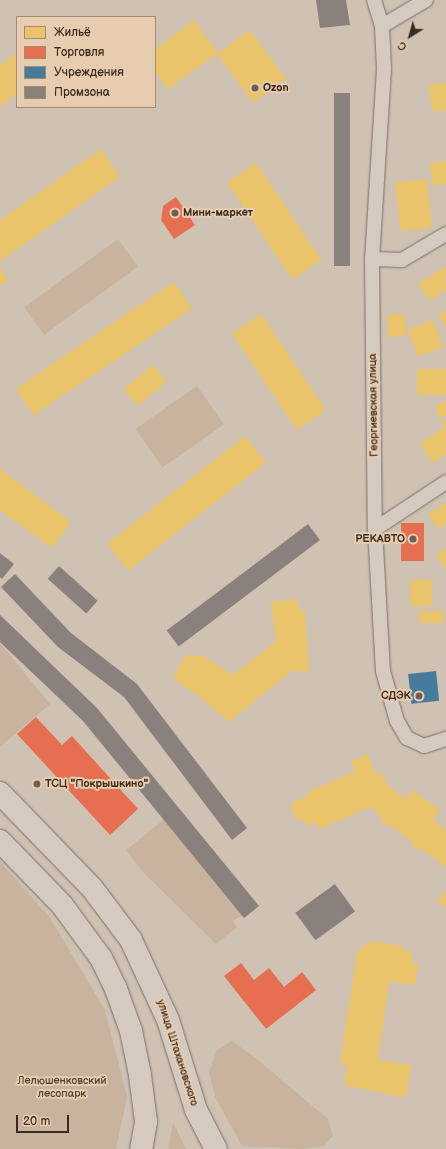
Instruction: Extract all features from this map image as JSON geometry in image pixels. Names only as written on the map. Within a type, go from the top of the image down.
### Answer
[{"type":"main road","name":"улица Штахановского","points":[[0,793],[92,888],[131,940],[165,1013],[196,1110],[216,1149]]},
{"type":"main road","points":[[0,841],[62,905],[101,958],[116,989],[131,1031],[140,1075],[146,1122],[141,1149]]},
{"type":"street","name":"Георгиевская улица","points":[[374,0],[382,26],[384,69],[372,259],[375,528],[383,671],[398,721],[407,738],[424,746],[446,739]]},
{"type":"street","points":[[382,26],[426,0]]},
{"type":"street","points":[[372,259],[402,260],[446,234]]},
{"type":"street","points":[[375,528],[446,482]]},
{"type":"green space","points":[[118,239],[138,267],[44,335],[24,307]]},
{"type":"green space","points":[[197,386],[224,425],[163,468],[136,429]]},
{"type":"green space","points":[[0,643],[50,704],[0,747]]},
{"type":"green space","points":[[167,817],[242,915],[233,921],[237,927],[216,944],[143,872],[126,850]]},
{"type":"green space","name":"Лелюшенковский лесопарк","points":[[0,862],[49,916],[105,1010],[127,1097],[116,1149],[0,1149]]},
{"type":"green space","points":[[232,1041],[253,1056],[328,1119],[333,1136],[324,1146],[303,1149],[242,1146],[215,1097],[209,1072],[217,1050]]},
{"type":"green space","points":[[173,1122],[186,1149],[168,1149]]},
{"type":"building: Жильё","points":[[194,20],[218,53],[250,30],[286,79],[253,103],[217,54],[168,89],[156,72],[156,48]]},
{"type":"building: Жильё","points":[[16,54],[16,95],[0,106],[0,65]]},
{"type":"building: Жильё","points":[[446,83],[446,110],[433,112],[428,85]]},
{"type":"building: Жильё","points":[[101,149],[120,177],[0,261],[0,220]]},
{"type":"building: Жильё","points":[[446,161],[446,184],[433,186],[430,163]]},
{"type":"building: Жильё","points":[[256,163],[321,260],[292,280],[227,183]]},
{"type":"building: Жильё","points":[[427,179],[432,228],[400,231],[395,182]]},
{"type":"building: Жильё","points":[[446,266],[446,290],[430,301],[418,284]]},
{"type":"building: Жильё","points":[[0,268],[8,280],[0,286]]},
{"type":"building: Жильё","points":[[174,282],[192,309],[34,415],[16,389]]},
{"type":"building: Жильё","points":[[446,311],[446,328],[438,316]]},
{"type":"building: Жильё","points":[[261,314],[326,410],[297,430],[232,334]]},
{"type":"building: Жильё","points":[[405,314],[406,336],[388,337],[387,315]]},
{"type":"building: Жильё","points":[[433,320],[443,347],[418,356],[408,329]]},
{"type":"building: Жильё","points":[[153,365],[167,382],[137,406],[123,389]]},
{"type":"building: Жильё","points":[[417,369],[446,369],[446,395],[417,395]]},
{"type":"building: Жильё","points":[[446,401],[446,416],[439,418],[435,405]]},
{"type":"building: Жильё","points":[[446,419],[446,454],[432,463],[420,443],[444,428],[441,422]]},
{"type":"building: Жильё","points":[[245,436],[266,463],[128,571],[107,544]]},
{"type":"building: Жильё","points":[[0,469],[71,522],[52,548],[0,510]]},
{"type":"building: Жильё","points":[[446,503],[446,524],[438,529],[428,514]]},
{"type":"building: Жильё","points":[[446,549],[446,571],[436,555]]},
{"type":"building: Жильё","points":[[410,580],[432,580],[432,606],[410,606]]},
{"type":"building: Жильё","points":[[297,599],[299,611],[305,611],[309,671],[292,671],[229,722],[194,692],[173,679],[185,655],[203,656],[233,675],[276,641],[271,602]]},
{"type":"building: Жильё","points":[[419,611],[443,611],[443,623],[419,623]]},
{"type":"building: Жильё","points":[[368,754],[375,774],[381,772],[388,786],[406,799],[412,790],[440,810],[433,820],[446,830],[446,867],[420,848],[418,851],[411,846],[414,843],[388,824],[386,826],[380,822],[383,819],[371,807],[318,829],[315,822],[306,826],[302,818],[296,821],[290,804],[309,795],[307,792],[355,771],[351,761]]},
{"type":"building: Жильё","points":[[446,890],[446,908],[437,902]]},
{"type":"building: Жильё","points":[[370,941],[402,946],[402,950],[412,952],[411,963],[418,964],[415,985],[389,981],[378,1060],[411,1065],[406,1098],[344,1085],[347,1065],[340,1064],[357,952]]},
{"type":"building: Торговля","name":"Мини-маркет","points":[[176,197],[195,225],[174,239],[161,220],[163,206]]},
{"type":"building: Торговля","points":[[401,523],[424,523],[424,561],[401,561]]},
{"type":"building: Торговля","points":[[36,717],[62,745],[72,736],[138,809],[110,835],[17,734]]},
{"type":"building: Торговля","points":[[241,963],[254,980],[269,968],[284,987],[302,972],[316,990],[266,1029],[224,976]]},
{"type":"building: Учреждения","points":[[436,671],[439,701],[411,704],[408,674]]},
{"type":"building: Промзона","points":[[316,0],[346,0],[350,25],[320,28]]},
{"type":"building: Промзона","points":[[334,93],[350,93],[350,266],[334,266]]},
{"type":"building: Промзона","points":[[308,524],[320,540],[179,646],[167,631]]},
{"type":"building: Промзона","points":[[0,553],[14,564],[2,579],[0,577]]},
{"type":"building: Промзона","points":[[59,566],[98,601],[86,613],[48,579]]},
{"type":"building: Промзона","points":[[15,574],[71,633],[137,684],[247,828],[232,840],[124,697],[58,647],[1,587]]},
{"type":"building: Промзона","points":[[0,615],[97,708],[259,906],[244,918],[83,721],[0,642]]},
{"type":"building: Промзона","points":[[335,884],[355,912],[315,940],[295,913]]},
{"type":"place","name":"Ozon","points":[[255,88]]},
{"type":"place","name":"Мини-маркет","points":[[175,213]]},
{"type":"place","name":"РЕКАВТО","points":[[413,539]]},
{"type":"place","name":"СДЭК","points":[[419,696]]},
{"type":"place","name":"ТСЦ \"Покрышкино\"","points":[[37,784]]}]
